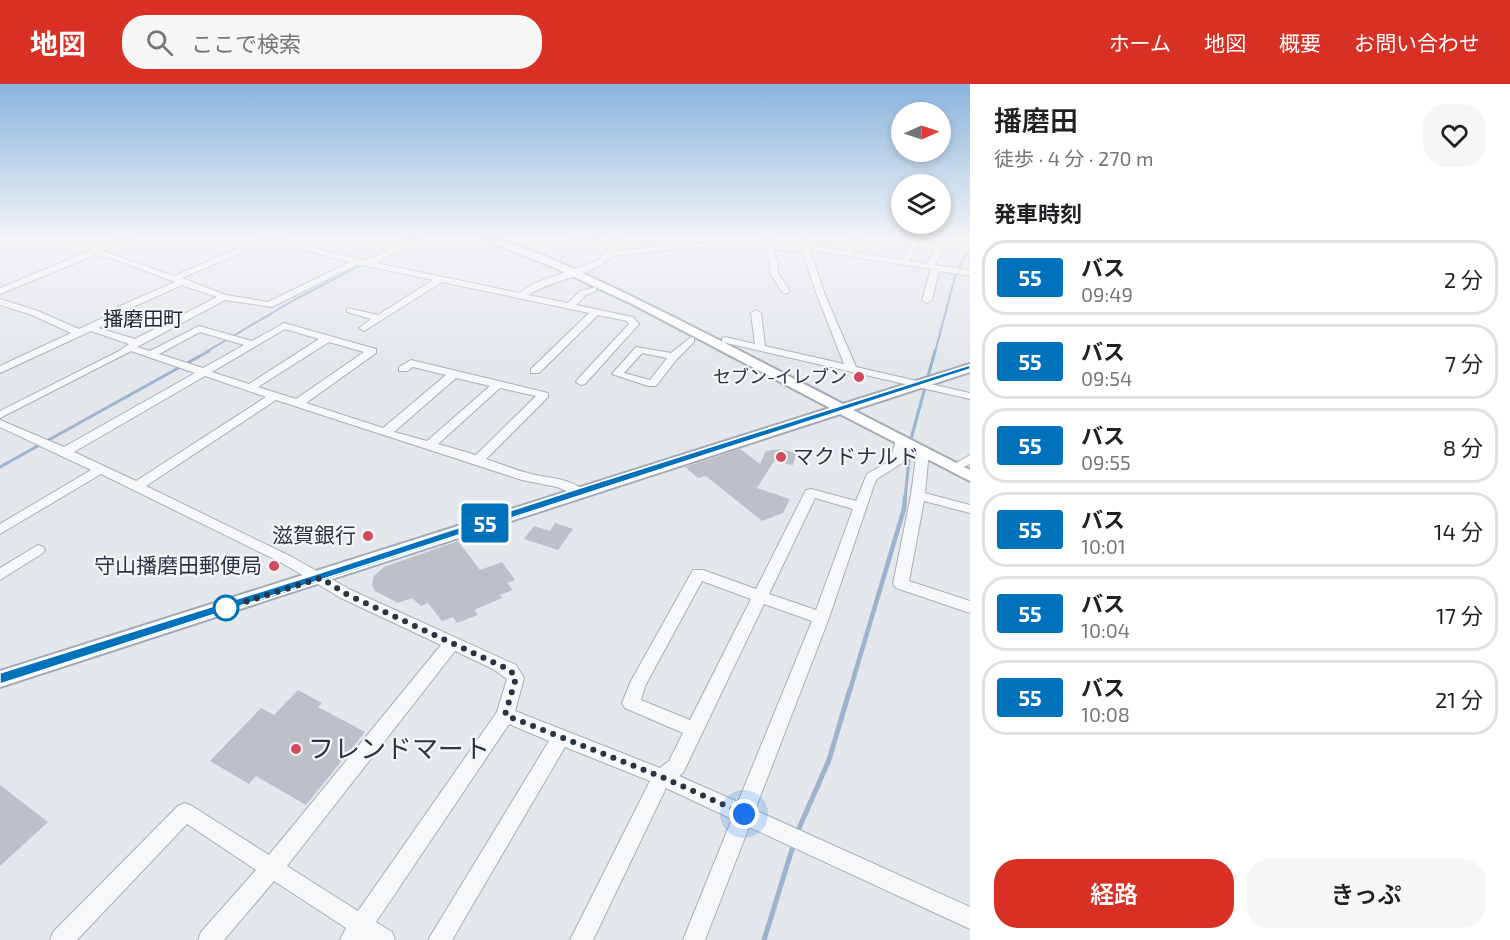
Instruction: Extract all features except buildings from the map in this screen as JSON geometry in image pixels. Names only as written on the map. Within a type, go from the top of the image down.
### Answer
[{"type":"main road","points":[[576,279],[593,290],[691,340],[841,408]]},
{"type":"main road","points":[[579,279],[841,408],[970,476]]},
{"type":"main road","points":[[0,678],[321,578],[578,492],[970,368]]},
{"type":"street","points":[[0,291],[29,279]]},
{"type":"street","points":[[174,279],[224,297],[269,305],[322,279]]},
{"type":"street","points":[[364,328],[440,279]]},
{"type":"street","points":[[446,279],[630,319],[634,324],[581,382]]},
{"type":"street","points":[[521,295],[555,279]]},
{"type":"street","points":[[778,279],[786,291]]},
{"type":"street","points":[[815,279],[851,368]]},
{"type":"street","points":[[927,300],[931,279]]},
{"type":"street","points":[[0,370],[116,315],[121,309],[177,280]]},
{"type":"street","points":[[570,306],[583,293],[593,290]]},
{"type":"street","points":[[0,415],[224,297]]},
{"type":"street","points":[[0,302],[35,313],[77,332]]},
{"type":"street","points":[[350,310],[378,318]]},
{"type":"street","points":[[535,371],[596,312]]},
{"type":"street","points":[[756,313],[760,348]]},
{"type":"street","points":[[65,452],[284,326],[372,351],[298,403]]},
{"type":"street","points":[[90,328],[152,354],[384,433],[478,460],[527,477],[561,484],[578,492]]},
{"type":"street","points":[[152,354],[199,329],[253,344]]},
{"type":"street","points":[[251,387],[328,338]]},
{"type":"street","points":[[673,357],[640,350],[617,374],[652,384],[673,357],[691,340]]},
{"type":"street","points":[[725,340],[970,396]]},
{"type":"street","points":[[403,369],[411,363],[544,395],[478,460]]},
{"type":"street","points":[[384,433],[454,374]]},
{"type":"street","points":[[429,446],[498,384]]},
{"type":"street","points":[[137,486],[276,395]]},
{"type":"street","points":[[0,423],[137,486],[321,578],[346,594],[510,670],[516,678],[505,715],[356,933]]},
{"type":"street","points":[[694,940],[821,618],[872,477],[896,463],[902,440]]},
{"type":"street","points":[[922,450],[918,495],[901,584],[970,607]]},
{"type":"street","points":[[955,468],[970,459]]},
{"type":"street","points":[[0,530],[101,469]]},
{"type":"street","points":[[581,940],[662,777],[675,767],[695,730],[811,493],[861,507]]},
{"type":"street","points":[[918,495],[970,509]]},
{"type":"street","points":[[0,575],[38,550]]},
{"type":"street","points":[[695,730],[631,703],[637,686],[698,574],[821,618]]},
{"type":"street","points":[[209,940],[271,869],[452,643]]},
{"type":"street","points":[[505,715],[662,777],[970,918]]},
{"type":"street","points":[[439,940],[562,736]]},
{"type":"street","points":[[61,940],[185,812],[271,869],[356,933],[384,940]]},
{"type":"waterway","points":[[206,352],[334,279]]},
{"type":"waterway","points":[[935,352],[954,279]]},
{"type":"waterway","points":[[0,467],[209,351]]},
{"type":"waterway","points":[[905,499],[911,439],[935,351]]},
{"type":"waterway","points":[[850,690],[904,509],[905,497]]},
{"type":"waterway","points":[[797,833],[829,760],[850,689]]},
{"type":"waterway","points":[[764,940],[794,843]]},
{"type":"bus line","name":"55","points":[[0,678],[321,578],[578,492],[970,368]]},
{"type":"place","name":"セブン-イレブン","points":[[859,377]]},
{"type":"place","name":"マクドナルド","points":[[781,457]]},
{"type":"place","name":"滋賀銀行","points":[[368,536]]},
{"type":"place","name":"守山播磨田郵便局","points":[[274,566]]},
{"type":"place","name":"フレンドマート","points":[[296,749]]},
{"type":"district","name":"播磨田町","points":[[143,319]]},
{"type":"route","points":[[226,608],[321,578],[346,594],[510,670],[516,678],[505,715],[662,777],[744,814]]}]
